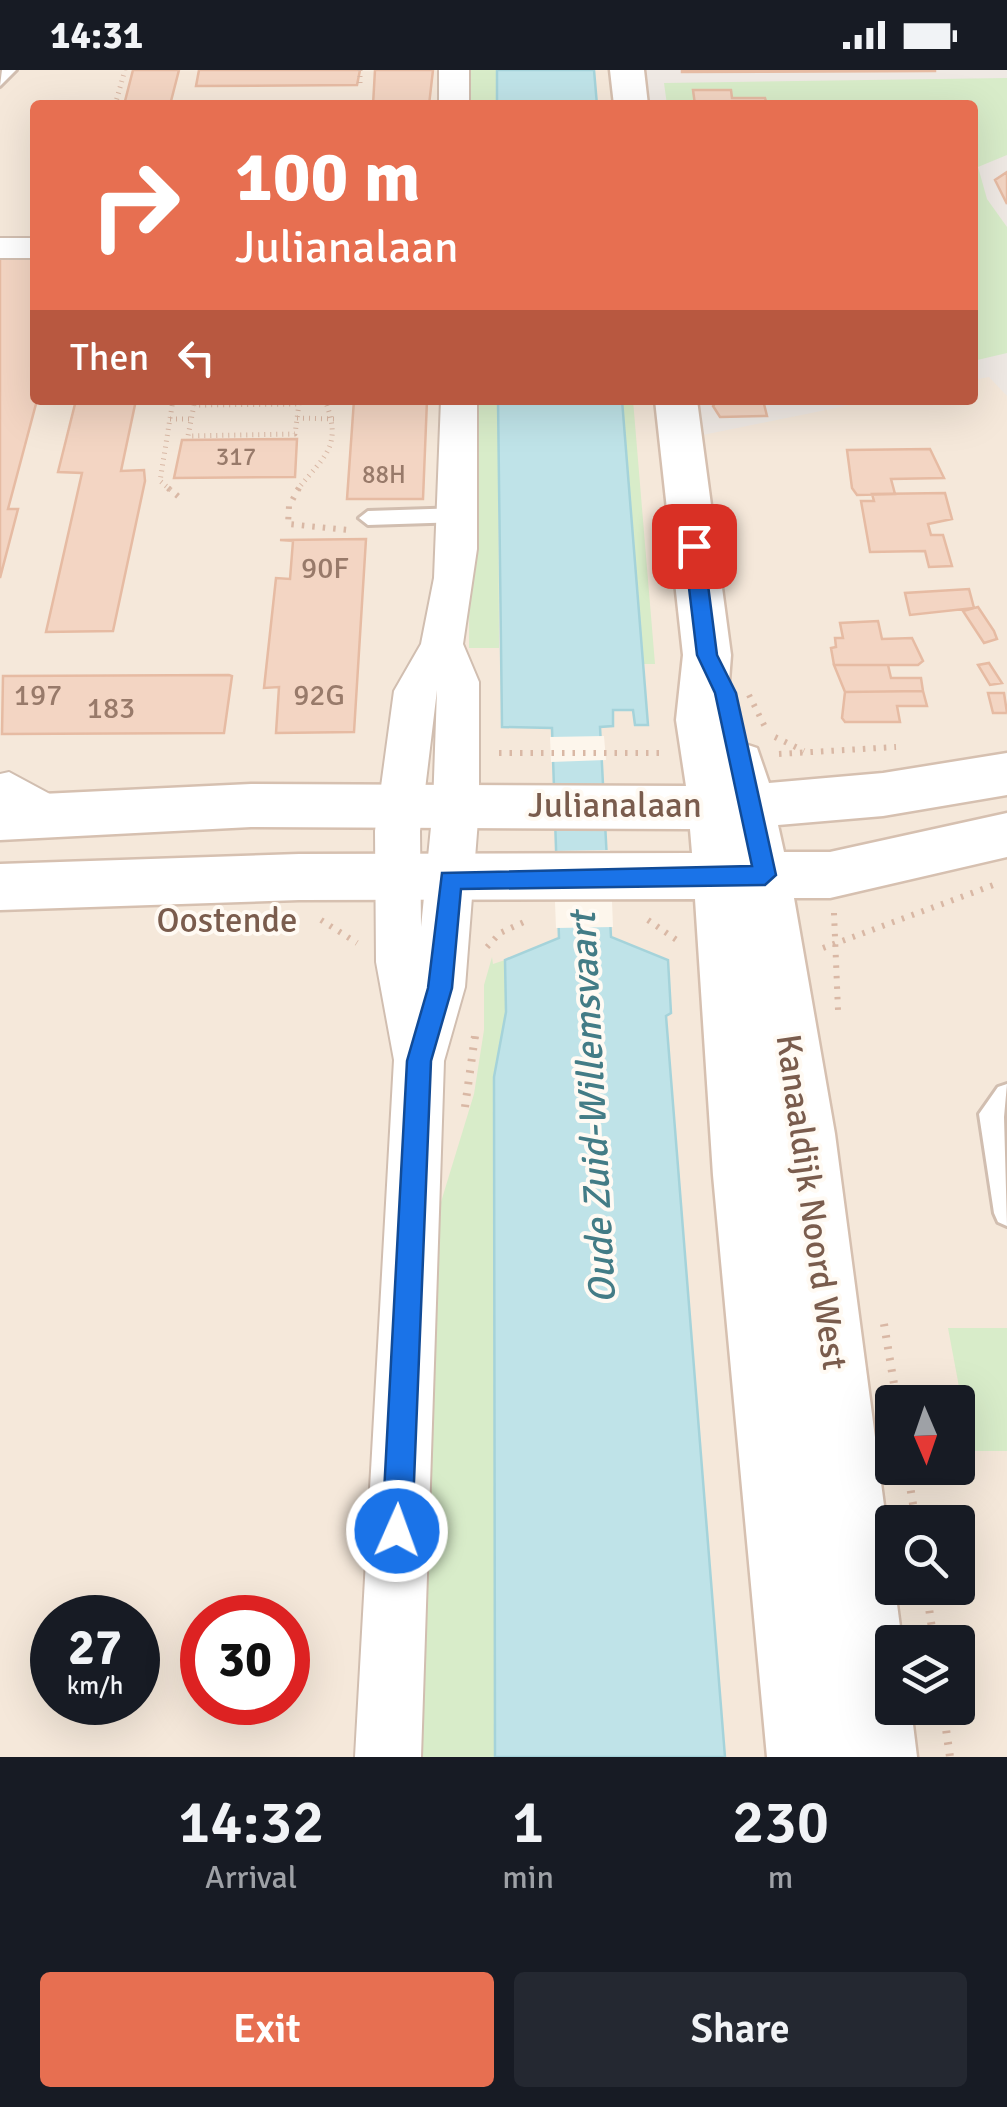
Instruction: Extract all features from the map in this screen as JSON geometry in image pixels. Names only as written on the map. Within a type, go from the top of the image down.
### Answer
[{"type":"main road","points":[[627,70],[630,100]]},
{"type":"main road","name":"Kanaaldijk Noord West","points":[[677,405],[707,655],[701,720],[732,804],[743,876],[813,1175],[880,1757]]},
{"type":"main road","name":"Julianalaan","points":[[400,806],[732,804],[936,789],[1007,774]]},
{"type":"main road","points":[[11,800],[400,806]]},
{"type":"main road","name":"Julianalaan","points":[[450,880],[554,878],[621,898],[743,876],[830,875],[1007,835]]},
{"type":"main road","name":"Kanaaldijk Noord West","points":[[743,876],[744,1174],[805,1757]]},
{"type":"main road","name":"Oostende","points":[[0,886],[450,880]]},
{"type":"street","points":[[454,70],[454,100]]},
{"type":"street","points":[[0,248],[30,248]]},
{"type":"street","points":[[419,1061],[396,946],[392,878],[418,674],[443,645],[460,564],[459,405]]},
{"type":"street","points":[[388,1757],[419,1061],[440,988],[456,807],[458,682],[443,645]]},
{"type":"lane","points":[[0,82],[8,70]]},
{"type":"lane","points":[[368,518],[461,514]]},
{"type":"lane","points":[[1007,1095],[991,1114],[1007,1213]]},
{"type":"path","points":[[116,100],[125,70]]},
{"type":"path","points":[[360,70],[360,84]]},
{"type":"path","points":[[172,405],[160,482],[179,498]]},
{"type":"path","points":[[194,405],[188,436],[295,434],[299,405]]},
{"type":"path","points":[[327,405],[334,419],[332,448],[287,504],[288,524],[352,530]]},
{"type":"path","points":[[297,418],[334,419]]},
{"type":"path","points":[[170,419],[191,419]]},
{"type":"path","name":"Julianalaan","points":[[496,753],[648,753]]},
{"type":"path","points":[[836,945],[1007,882]]},
{"type":"path","points":[[621,898],[677,940]]},
{"type":"path","name":"Oostende","points":[[302,920],[321,920],[362,948],[396,946]]},
{"type":"path","points":[[445,946],[487,947],[500,933]]},
{"type":"path","points":[[945,1725],[950,1757]]},
{"type":"shaded area","points":[[0,70],[1007,70],[1007,1757],[0,1757]]},
{"type":"shaded area","points":[[635,70],[1007,70],[1007,396],[989,377],[978,379],[978,100],[640,100]]},
{"type":"shaded area","points":[[688,405],[850,405],[693,437]]},
{"type":"green space","points":[[471,70],[496,70],[497,100],[470,100]]},
{"type":"green space","points":[[1007,78],[1007,155],[978,167],[978,100],[666,100],[664,83]]},
{"type":"green space","points":[[978,167],[987,199],[1007,227],[1007,353],[978,360]]},
{"type":"green space","points":[[470,405],[498,405],[499,648],[469,648]]},
{"type":"green space","points":[[622,405],[633,405],[655,664],[643,664]]},
{"type":"green space","points":[[492,957],[493,964],[505,960],[506,1012],[494,1077],[495,1757],[414,1757],[437,1215],[474,1094],[484,1030],[484,985]]},
{"type":"green space","points":[[948,1328],[1007,1328],[1007,1451],[975,1451],[975,1385],[959,1385]]},
{"type":"water","points":[[497,70],[594,70],[597,100],[497,100]]},
{"type":"water","name":"Oude Zuid-Willemsvaart","points":[[498,405],[622,405],[648,725],[635,725],[633,710],[613,710],[613,726],[600,727],[611,937],[668,960],[671,1013],[666,1016],[725,1757],[495,1757],[494,1077],[506,1012],[505,960],[559,938],[552,728],[502,727]]},
{"type":"pier","points":[[604,736],[606,760],[551,762],[550,737]]},
{"type":"pier","points":[[610,850],[613,927],[556,928],[553,851]]},
{"type":"building","points":[[133,70],[179,70],[171,100],[125,100]]},
{"type":"building","points":[[199,70],[360,70],[357,85],[196,86]]},
{"type":"building","points":[[375,70],[433,70],[430,100],[373,100]]},
{"type":"building","points":[[935,70],[935,71],[682,72]]},
{"type":"building","points":[[693,90],[731,90],[732,98],[766,100],[694,100]]},
{"type":"building","points":[[1007,172],[1007,204],[995,180]]},
{"type":"building","points":[[30,256],[30,405],[36,405],[8,509],[18,509],[0,578],[0,257]]},
{"type":"building","points":[[75,405],[135,405],[121,471],[144,470],[145,481],[113,631],[46,632],[82,473],[58,472]]},
{"type":"building","points":[[354,405],[427,405],[423,499],[347,499]]},
{"type":"building","points":[[764,405],[767,416],[720,417],[713,406]]},
{"type":"building","points":[[297,439],[295,477],[174,478],[182,440]]},
{"type":"building","points":[[930,449],[944,478],[891,479],[895,494],[857,495],[852,488],[847,450]]},
{"type":"building","points":[[945,493],[952,519],[928,524],[931,535],[943,535],[952,566],[929,567],[925,551],[870,552],[861,501],[874,501],[872,494]]},
{"type":"building","points":[[366,539],[354,732],[276,733],[279,687],[264,688],[276,578],[290,579],[293,541],[280,540]]},
{"type":"building","points":[[969,589],[974,608],[910,615],[905,593]]},
{"type":"building","points":[[978,607],[997,639],[984,643],[963,611]]},
{"type":"building","points":[[878,621],[882,639],[912,638],[923,661],[918,665],[834,665],[831,648],[836,647],[835,638],[843,638],[840,623]]},
{"type":"building","points":[[989,663],[1002,683],[990,685],[978,665]]},
{"type":"building","points":[[834,665],[888,665],[891,678],[921,678],[923,691],[845,692]]},
{"type":"building","points":[[3,676],[232,676],[224,733],[2,734]]},
{"type":"building","points":[[923,691],[927,706],[897,706],[900,722],[845,722],[842,718],[845,692]]},
{"type":"building","points":[[988,693],[1004,693],[1007,713],[993,713]]},
{"type":"route","points":[[397,1531],[419,1061],[440,988],[450,880],[765,875],[726,693],[707,655],[694,546]]}]
